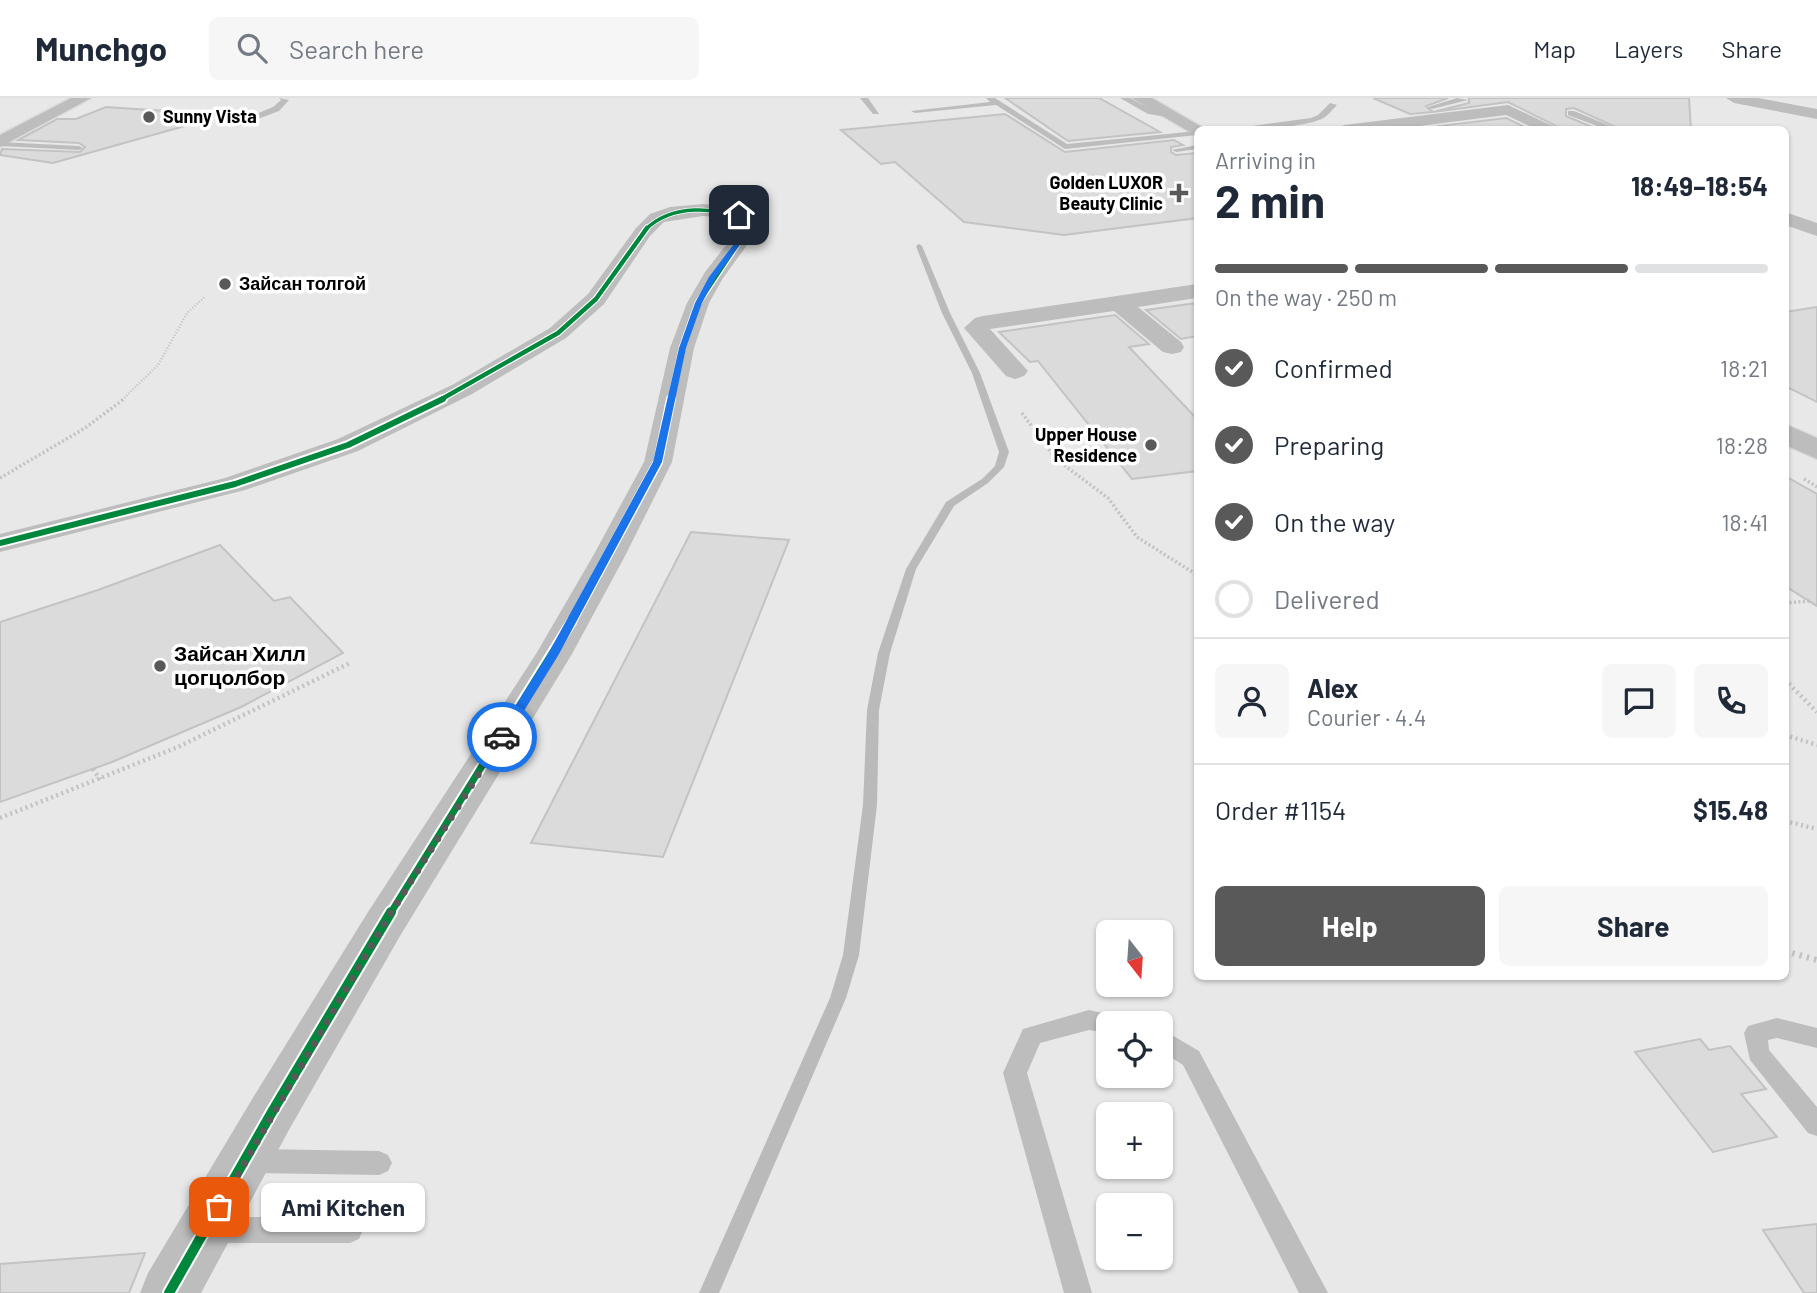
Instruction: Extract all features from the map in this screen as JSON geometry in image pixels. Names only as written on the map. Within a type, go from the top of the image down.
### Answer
[{"type":"main road","points":[[0,143],[83,98]]},
{"type":"main road","points":[[1140,98],[1194,128]]},
{"type":"main road","points":[[1789,435],[1817,450]]},
{"type":"street","points":[[1734,98],[1817,114]]},
{"type":"street","points":[[1377,126],[1508,110],[1544,126]]},
{"type":"street","points":[[1789,210],[1817,207]]},
{"type":"street","points":[[0,543],[235,484],[348,444],[463,389],[558,333],[596,299],[636,240],[657,218],[670,213],[703,210],[731,213],[748,220],[748,230],[713,277],[698,303],[682,348],[658,462],[610,556],[554,654],[384,924],[169,1293]]},
{"type":"street","points":[[1789,220],[1817,230]]},
{"type":"street","points":[[1015,371],[976,328],[983,323],[1194,291]]},
{"type":"street","points":[[1119,303],[1172,347]]},
{"type":"lane","points":[[234,125],[276,109],[285,100],[283,98]]},
{"type":"lane","points":[[864,98],[876,111]]},
{"type":"lane","points":[[1124,98],[1151,112],[1174,116]]},
{"type":"lane","points":[[1432,107],[1460,103],[1464,100],[1461,98]]},
{"type":"lane","points":[[915,111],[994,101],[1065,147],[1194,131]]},
{"type":"lane","points":[[1261,126],[1312,120],[1321,117],[1333,105]]},
{"type":"lane","points":[[1571,113],[1605,126]]},
{"type":"lane","points":[[1156,146],[1194,142]]},
{"type":"lane","points":[[0,143],[79,148]]},
{"type":"lane","points":[[1176,150],[1194,147]]},
{"type":"lane","points":[[1078,1293],[1015,1073],[1031,1036],[1089,1020],[1096,1021]]},
{"type":"lane","points":[[1817,1038],[1777,1028],[1756,1032],[1758,1053],[1817,1125]]},
{"type":"lane","points":[[1173,1046],[1191,1058],[1314,1293]]},
{"type":"lane","points":[[244,1161],[379,1163]]},
{"type":"lane","points":[[206,1230],[350,1230]]},
{"type":"path","points":[[0,478],[85,428],[115,407],[158,365],[187,313],[206,296]]},
{"type":"path","points":[[1022,413],[1056,458],[1108,498],[1137,537],[1194,573]]},
{"type":"path","points":[[1789,603],[1810,601]]},
{"type":"path","points":[[0,818],[101,781],[214,732],[350,663]]},
{"type":"path","points":[[1789,684],[1817,712]]},
{"type":"path","points":[[1789,736],[1817,745]]},
{"type":"path","points":[[93,769],[101,781]]},
{"type":"path","points":[[1789,822],[1817,829]]},
{"type":"path","points":[[1789,952],[1817,960]]},
{"type":"shaded area","points":[[0,98],[1817,98],[1817,1293],[0,1293]]},
{"type":"building","points":[[1005,98],[1099,98],[1160,132],[1068,141]]},
{"type":"building","points":[[1373,98],[1448,98],[1426,106],[1433,112],[1410,114]]},
{"type":"building","points":[[1469,98],[1689,98],[1691,126],[1613,126],[1574,108],[1566,109],[1566,116],[1590,126],[1556,126],[1508,102],[1433,112],[1469,103]]},
{"type":"building","points":[[106,107],[210,114],[210,119],[53,163],[0,155],[2,149],[80,152],[85,147],[79,143],[18,140],[57,119],[76,119]]},
{"type":"building","points":[[1005,114],[1065,152],[1174,140],[1183,145],[1171,147],[1171,152],[1176,155],[1194,153],[1194,218],[1064,235],[964,222],[895,162],[881,164],[841,130]]},
{"type":"building","points":[[1506,118],[1523,126],[1439,126]]},
{"type":"building","points":[[1194,303],[1194,337],[1181,339],[1146,310]]},
{"type":"building","points":[[1817,307],[1817,402],[1789,388],[1789,311]]},
{"type":"building","points":[[1115,315],[1149,344],[1129,347],[1194,416],[1194,471],[1132,479],[1038,361],[1030,362],[999,332]]},
{"type":"building","points":[[1789,478],[1817,494],[1817,606],[1789,588]]},
{"type":"building","points":[[691,532],[789,540],[663,857],[531,843]]},
{"type":"building","name":"Зайсан Хилл цогцолбор","points":[[220,545],[274,601],[290,597],[343,653],[241,707],[112,762],[0,802],[0,622],[98,590]]},
{"type":"building","points":[[1700,1039],[1709,1050],[1730,1046],[1766,1089],[1741,1094],[1777,1137],[1713,1152],[1635,1052]]},
{"type":"building","points":[[1817,1224],[1817,1293],[1804,1293],[1763,1230]]},
{"type":"building","points":[[145,1253],[129,1293],[0,1293],[0,1264]]},
{"type":"waterway","points":[[709,1293],[838,998],[851,955],[870,805],[873,710],[884,653],[911,569],[950,504],[985,481],[999,467],[1004,452],[976,373],[946,313],[919,246]]},
{"type":"cycle path","points":[[0,543],[235,484],[348,445],[463,389],[558,333],[596,299],[643,232],[657,218],[670,213],[703,210],[731,213],[748,220],[748,230],[713,277],[698,303],[682,348],[658,462],[609,556],[554,654],[384,924],[272,1112],[169,1293]]},
{"type":"way so far","points":[[219,1207],[384,924],[502,737]]},
{"type":"place","name":"Sunny Vista","points":[[149,117]]},
{"type":"place","name":"Golden LUXOR Beauty Clinic","points":[[1179,193]]},
{"type":"place","name":"Зайсан толгой","points":[[225,284]]},
{"type":"place","name":"Upper House Residence","points":[[1151,445]]},
{"type":"place","name":"Зайсан Хилл цогцолбор","points":[[160,666]]},
{"type":"place","name":"Ami Kitchen","points":[[219,1207]]},
{"type":"route","points":[[502,737],[554,654],[610,556],[658,462],[682,348],[698,303],[733,247],[748,230],[748,220],[739,215]]}]
